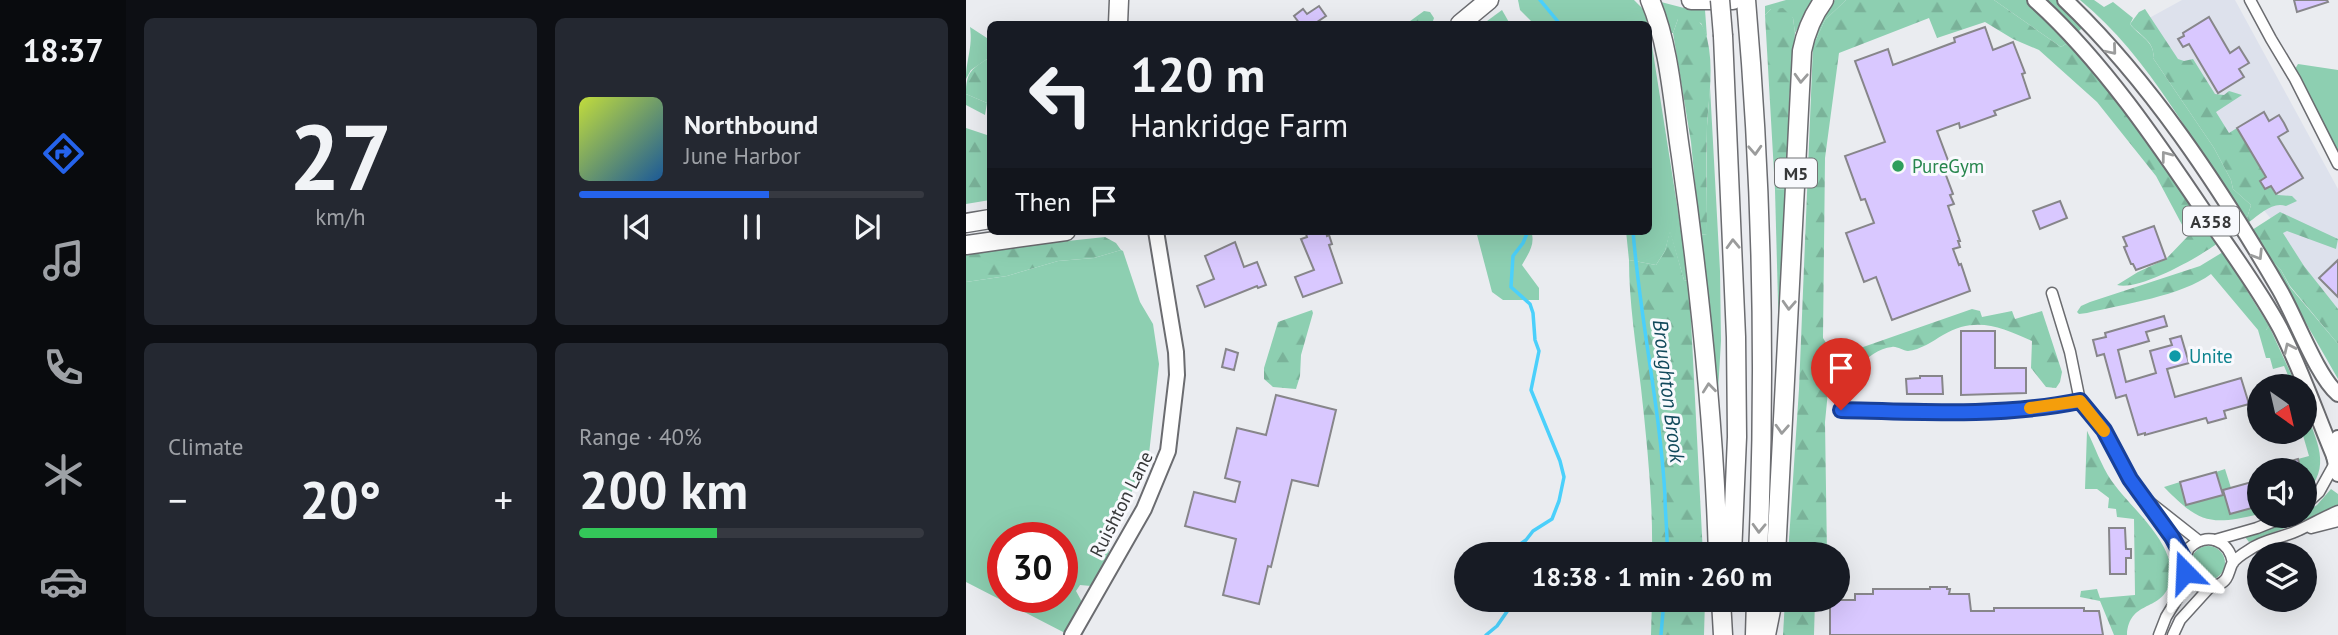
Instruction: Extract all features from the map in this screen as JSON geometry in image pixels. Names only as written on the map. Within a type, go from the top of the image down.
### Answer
[{"type":"highway","points":[[1464,21],[1489,0]]},
{"type":"highway","points":[[1650,0],[1664,40],[1692,237],[1714,442],[1718,542]]},
{"type":"highway","points":[[1691,0],[1733,0]]},
{"type":"highway","points":[[1720,0],[1736,337],[1737,437],[1733,542]]},
{"type":"highway","name":"M5","points":[[1746,0],[1760,242],[1763,441],[1759,542]]},
{"type":"highway","name":"M5","points":[[1777,542],[1802,51],[1811,22],[1824,0]]},
{"type":"highway","points":[[966,223],[987,220]]},
{"type":"highway","points":[[966,245],[1037,235]]},
{"type":"highway","points":[[1721,612],[1723,635]]},
{"type":"highway","points":[[1729,635],[1730,612]]},
{"type":"highway","points":[[1755,635],[1756,612]]},
{"type":"highway","points":[[1766,635],[1771,612]]},
{"type":"main road","name":"A358","points":[[2035,0],[2076,38],[2173,165],[2257,289],[2289,349],[2335,465]]},
{"type":"main road","name":"A358","points":[[2066,0],[2146,89],[2193,154],[2279,288],[2323,374],[2338,394]]},
{"type":"main road","name":"Ruishton Lane","points":[[1150,235],[1160,256]]},
{"type":"main road","name":"Ruishton Lane","points":[[1072,635],[1144,509],[1168,452],[1177,375],[1172,322],[1157,235]]},
{"type":"main road","points":[[2335,465],[2338,438]]},
{"type":"street","points":[[2250,0],[2295,79],[2338,164]]},
{"type":"street","points":[[2052,293],[2070,352],[2080,401],[2104,430],[2130,479],[2172,537],[2184,559],[2185,572],[2180,594],[2159,635]]},
{"type":"street","points":[[1841,410],[1986,412],[2080,401]]},
{"type":"street","points":[[2317,494],[2335,465]]},
{"type":"street","points":[[2146,500],[2199,541]]},
{"type":"street","points":[[2298,531],[2338,511]]},
{"type":"street","points":[[2173,635],[2180,620],[2210,587],[2226,579],[2233,563],[2249,549],[2298,531],[2338,521]]},
{"type":"street","points":[[2184,559],[2189,548],[2199,541],[2215,540],[2257,528]]},
{"type":"street","points":[[2215,540],[2228,548],[2233,563]]},
{"type":"street","points":[[2185,572],[2195,584],[2210,587]]},
{"type":"shaded area","points":[[2182,0],[2235,0],[2338,189],[2338,309],[2262,208],[2142,25]]},
{"type":"green space","points":[[1518,0],[1634,0],[1643,9],[1647,21],[1531,21],[1520,10]]},
{"type":"green space","points":[[1786,0],[1814,0],[1795,33],[1793,18],[1771,9],[1765,15],[1765,6]]},
{"type":"green space","points":[[1835,0],[1846,0],[1825,20],[1813,46],[1820,21]]},
{"type":"green space","points":[[1846,0],[1994,0],[2061,47],[2069,42],[2115,99],[2218,243],[2184,264],[2154,278],[2140,283],[2117,285],[2166,259],[2188,236],[2156,176],[2097,102],[2039,50],[2013,39],[1985,22],[1937,38],[1929,18],[1839,53],[1825,158],[1823,338],[1833,354],[1846,353],[1972,309],[1980,311],[1982,317],[2012,311],[2015,319],[2042,311],[2062,372],[2056,388],[2046,387],[2031,368],[2032,341],[2009,331],[1977,325],[1955,329],[1913,350],[1894,347],[1883,349],[1860,367],[1830,371],[1825,422],[1827,542],[1789,542],[1799,389],[1813,46],[1825,20]]},
{"type":"green space","points":[[1994,0],[2027,0],[2069,42],[2061,47]]},
{"type":"green space","points":[[2045,0],[2058,0],[2084,26],[2078,32]]},
{"type":"green space","points":[[2080,0],[2094,0],[2104,7],[2113,2],[2133,18],[2130,24],[2149,43],[2153,58],[2214,148],[2233,189],[2251,205],[2247,218],[2249,222],[2245,224],[2150,76],[2105,23]]},
{"type":"green space","points":[[1661,2],[1705,10],[1707,37],[1701,23],[1678,19],[1671,33]]},
{"type":"green space","points":[[1783,8],[1793,18],[1795,33],[1789,103],[1787,189],[1775,190],[1765,15],[1771,9]]},
{"type":"green space","points":[[2145,9],[2178,59],[2193,59],[2215,94],[2224,95],[2229,91],[2242,95],[2216,112],[2229,133],[2237,128],[2266,177],[2260,181],[2265,189],[2271,186],[2278,195],[2292,196],[2297,201],[2286,206],[2271,207],[2249,222],[2247,218],[2251,205],[2233,189],[2214,148],[2153,58],[2152,47],[2130,24],[2139,12]]},
{"type":"green space","points":[[1502,10],[1508,21],[1487,21]]},
{"type":"green space","points":[[1424,11],[1430,12],[1434,18],[1433,21],[1410,21]]},
{"type":"green space","points":[[1687,15],[1698,20],[1703,26],[1710,59],[1707,234],[1700,235],[1691,142],[1673,33],[1678,19]]},
{"type":"green space","points":[[970,27],[987,38],[987,59],[971,70],[966,79],[967,65]]},
{"type":"green space","points":[[1652,46],[1689,281],[1684,280],[1670,232],[1665,251],[1656,265],[1629,260],[1626,235],[1652,235]]},
{"type":"green space","points":[[987,59],[987,103],[966,94],[969,75]]},
{"type":"green space","points":[[2298,64],[2338,70],[2338,153],[2295,69]]},
{"type":"green space","points":[[1710,87],[1720,271],[1721,341],[1718,391],[1700,235],[1707,234],[1707,126]]},
{"type":"green space","points":[[966,94],[987,103],[985,115],[966,105]]},
{"type":"green space","points":[[966,128],[987,135],[987,200],[966,204]]},
{"type":"green space","points":[[1787,189],[1779,339],[1775,190]]},
{"type":"green space","points":[[2280,212],[2338,239],[2336,249],[2287,231],[2283,233],[2304,266],[2338,309],[2338,344],[2268,257],[2252,230]]},
{"type":"green space","points":[[1670,230],[1684,280],[1689,281],[1702,542],[1652,542],[1649,471],[1631,308],[1629,260],[1656,265],[1665,251]]},
{"type":"green space","points":[[1477,235],[1532,235],[1532,245],[1522,265],[1539,288],[1539,300],[1503,300],[1492,292]]},
{"type":"green space","points":[[1105,237],[1116,243],[1121,250],[1094,258],[1058,261],[1007,276],[966,282],[966,252]]},
{"type":"green space","points":[[1123,251],[1140,302],[1153,324],[1159,364],[1149,454],[1116,526],[1110,525],[1105,534],[1108,555],[1091,586],[1080,585],[1078,588],[1078,522],[987,522],[987,593],[966,582],[966,282],[1007,276],[1058,261],[1094,258]]},
{"type":"green space","points":[[2223,252],[2269,326],[2266,330],[2258,330],[2211,274],[2169,294],[2087,313],[2077,312],[2081,306],[2090,302],[2200,266]]},
{"type":"green space","points":[[2268,257],[2338,344],[2338,379]]},
{"type":"green space","points":[[1312,310],[1296,389],[1273,387],[1264,379],[1264,368],[1278,322]]},
{"type":"green space","points":[[2269,326],[2291,374],[2287,374],[2284,366],[2273,369],[2270,358],[2266,358],[2258,330],[2266,330]]},
{"type":"green space","points":[[2087,431],[2111,480],[2161,542],[2171,571],[2165,593],[2133,616],[2127,635],[2114,635],[2100,601],[2080,597],[2081,591],[2097,589],[2100,598],[2135,595],[2134,519],[2117,517],[2116,509],[2108,508],[2109,498],[2097,489],[2085,489]]},
{"type":"green space","points":[[2317,443],[2320,463],[2317,476],[2317,458],[2302,458],[2309,456],[2306,444]]},
{"type":"green space","points":[[2225,469],[2231,488],[2223,491],[2230,514],[2247,509],[2247,517],[2217,520],[2197,515],[2164,487],[2180,482],[2186,505],[2222,495],[2216,472]]},
{"type":"green space","points":[[2331,489],[2338,494],[2338,507],[2317,515],[2317,505]]},
{"type":"green space","points":[[2271,528],[2285,528],[2249,542],[2245,537]]},
{"type":"green space","points":[[2208,546],[2220,551],[2225,563],[2220,575],[2208,580],[2196,575],[2191,563],[2196,551]]},
{"type":"green space","points":[[1652,612],[1705,612],[1704,635],[1651,635]]},
{"type":"green space","points":[[1784,612],[1815,612],[1814,635],[1783,635]]},
{"type":"green space","points":[[1026,613],[1076,613],[1065,633]]},
{"type":"building","points":[[2294,0],[2327,0],[2328,2],[2297,12]]},
{"type":"building","points":[[1319,6],[1326,16],[1318,21],[1298,21],[1294,16],[1303,9],[1307,14]]},
{"type":"building","points":[[2209,17],[2230,53],[2239,47],[2249,63],[2239,69],[2244,77],[2218,93],[2189,44],[2183,47],[2178,39]]},
{"type":"building","points":[[1985,27],[1993,50],[2013,42],[2025,73],[2022,74],[2030,98],[1994,111],[1996,115],[1960,128],[1959,123],[1937,131],[1949,163],[1949,168],[1944,170],[1954,204],[1948,206],[1960,241],[1960,247],[1953,249],[1970,291],[1892,320],[1876,277],[1864,282],[1846,233],[1874,223],[1865,199],[1861,200],[1845,156],[1885,142],[1855,61],[1888,49],[1893,65],[1955,42],[1954,38]]},
{"type":"building","points":[[2264,112],[2269,121],[2279,115],[2284,123],[2288,131],[2278,137],[2303,178],[2276,194],[2271,186],[2265,189],[2260,181],[2266,177],[2237,128]]},
{"type":"building","points":[[2060,201],[2067,218],[2040,229],[2033,211]]},
{"type":"building","points":[[2154,226],[2166,259],[2136,270],[2124,247],[2127,246],[2123,237]]},
{"type":"building","points":[[1306,235],[1329,235],[1332,244],[1329,245],[1342,283],[1303,297],[1295,277],[1314,270],[1301,239]]},
{"type":"building","points":[[1235,242],[1244,267],[1257,262],[1266,285],[1257,286],[1205,307],[1197,286],[1214,279],[1205,256]]},
{"type":"building","points":[[2338,260],[2338,297],[2319,278]]},
{"type":"building","points":[[2164,316],[2167,326],[2146,332],[2149,341],[2118,350],[2126,382],[2156,373],[2150,351],[2172,345],[2170,339],[2181,336],[2189,363],[2167,369],[2175,397],[2241,378],[2247,405],[2224,411],[2226,418],[2208,423],[2206,418],[2138,435],[2126,395],[2116,398],[2104,354],[2097,356],[2093,340],[2106,337],[2105,333]]},
{"type":"building","points":[[1961,331],[1995,331],[1995,368],[2026,368],[2026,393],[1961,395]]},
{"type":"building","points":[[1226,349],[1238,353],[1234,370],[1222,367]]},
{"type":"building","points":[[1942,376],[1943,394],[1907,394],[1906,379]]},
{"type":"building","points":[[1276,395],[1336,410],[1318,486],[1292,480],[1259,604],[1223,595],[1236,539],[1185,526],[1194,492],[1235,502],[1240,482],[1225,478],[1237,428],[1266,435]]},
{"type":"building","points":[[2216,472],[2223,495],[2186,505],[2180,482]]},
{"type":"building","points":[[2247,483],[2247,509],[2230,514],[2223,490]]},
{"type":"building","points":[[2109,528],[2125,528],[2126,549],[2131,549],[2131,558],[2126,558],[2126,574],[2110,574]]},
{"type":"building","points":[[1947,587],[1950,589],[1949,594],[1969,594],[1971,611],[1994,611],[1994,608],[2084,608],[2084,611],[2099,611],[2103,635],[1830,635],[1830,612],[1850,612],[1850,600],[1855,600],[1855,594],[1873,594],[1873,589]]},
{"type":"waterway","name":"Broughton Brook","points":[[1540,0],[1558,21]]},
{"type":"waterway","points":[[1523,542],[1533,531],[1552,519],[1564,477],[1531,390],[1539,351],[1535,340],[1533,313],[1530,304],[1511,287],[1513,256],[1526,235]]},
{"type":"waterway","name":"Broughton Brook","points":[[1633,235],[1655,397],[1667,542]]},
{"type":"waterway","points":[[1486,635],[1497,626],[1507,612]]},
{"type":"waterway","name":"Broughton Brook","points":[[1661,635],[1663,612]]},
{"type":"slow traffic","points":[[2030,408],[2080,401],[2104,431]]},
{"type":"place","name":"PureGym","points":[[1898,166]]},
{"type":"place","name":"Unite","points":[[2175,356]]},
{"type":"route","points":[[1841,410],[1986,412],[2080,401],[2104,430],[2130,479],[2172,537],[2184,559],[2185,572]]}]
